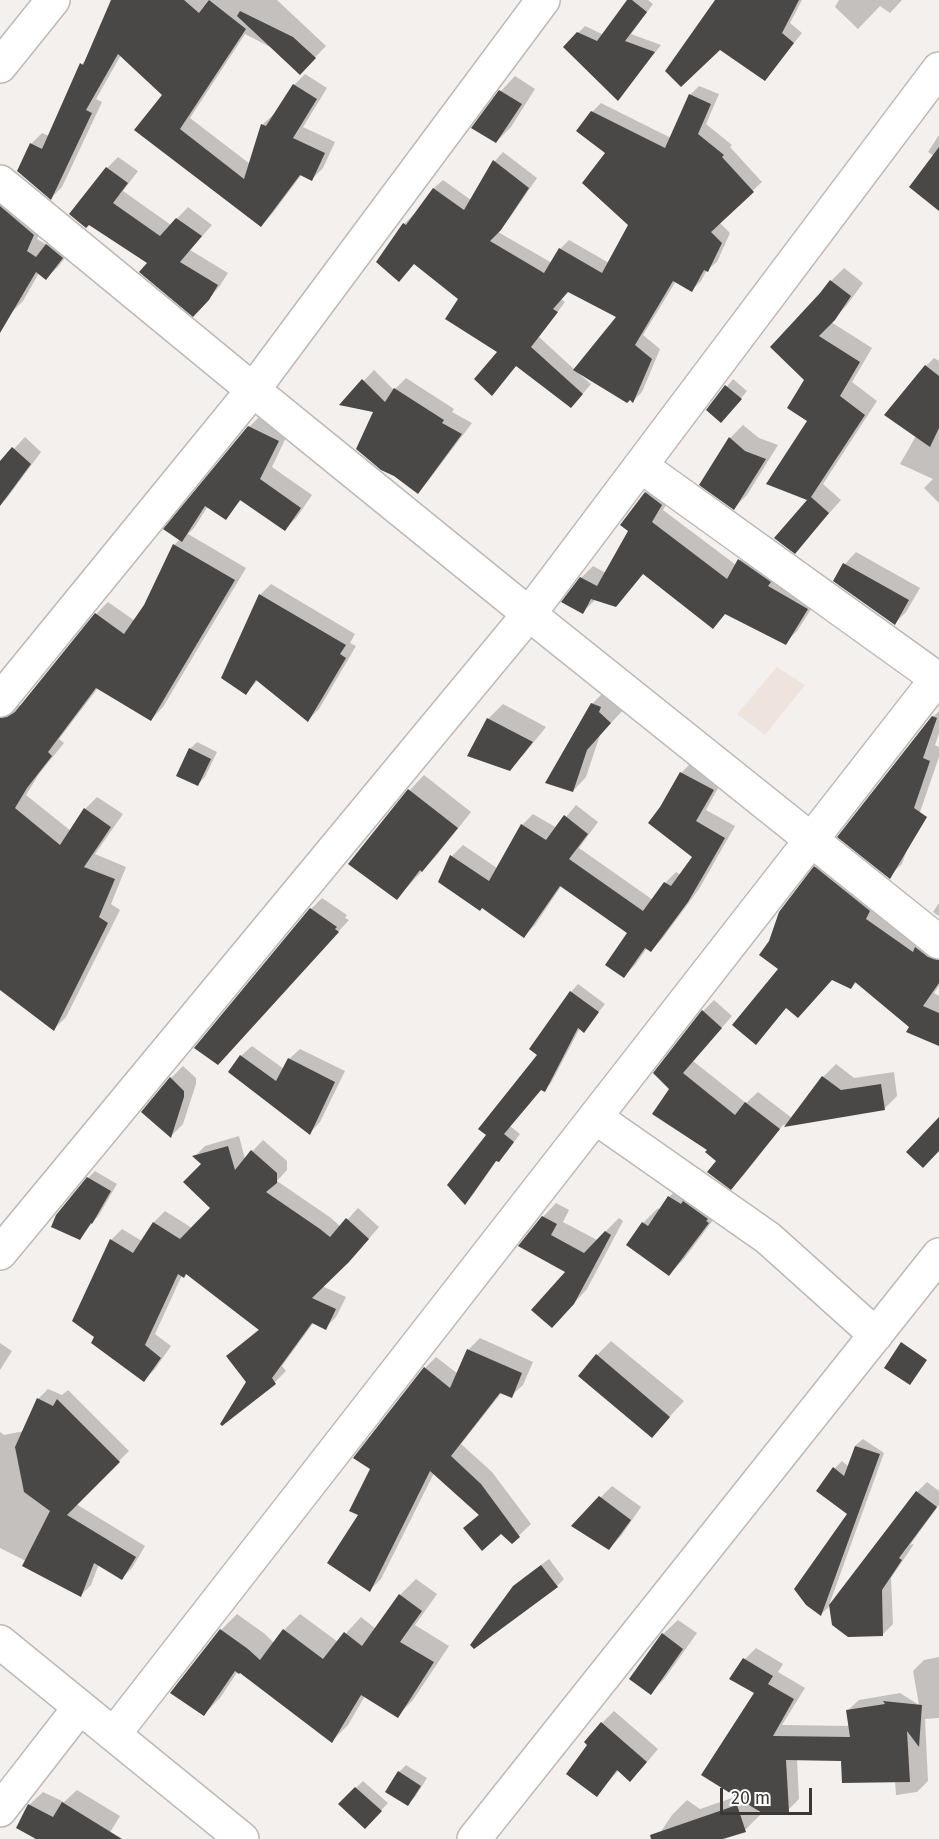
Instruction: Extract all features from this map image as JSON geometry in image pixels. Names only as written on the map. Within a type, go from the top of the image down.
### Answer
[{"type":"street","points":[[0,66],[53,0]]},
{"type":"street","points":[[0,700],[253,390],[543,0]]},
{"type":"street","points":[[0,1253],[530,614],[939,69]]},
{"type":"street","points":[[0,182],[253,390],[939,942]]},
{"type":"street","points":[[114,1734],[938,678],[641,466]]},
{"type":"street","points":[[596,1117],[768,1238],[876,1335]]},
{"type":"street","points":[[474,1839],[939,1256]]},
{"type":"street","points":[[0,1642],[242,1839]]},
{"type":"street","points":[[0,1810],[80,1707]]},
{"type":"shaded area","points":[[777,667],[805,685],[765,735],[737,714]]},
{"type":"building","points":[[111,0],[184,0],[199,13],[209,0],[246,29],[180,129],[244,179],[261,124],[266,126],[293,84],[317,99],[293,138],[325,153],[312,181],[300,175],[261,227],[134,130],[162,95],[118,54],[86,110],[92,113],[51,200],[17,171],[30,143],[42,149],[80,63],[83,65]]},
{"type":"building","points":[[627,0],[632,0],[647,12],[625,41],[655,52],[618,101],[563,47],[577,32],[597,41]]},
{"type":"building","points":[[715,0],[799,0],[782,33],[794,43],[765,81],[720,50],[681,87],[665,71]]},
{"type":"building","points":[[240,11],[293,37],[316,58],[300,75],[237,16]]},
{"type":"building","points":[[499,90],[522,104],[496,143],[471,128]]},
{"type":"building","points":[[689,94],[711,104],[698,134],[724,155],[722,157],[754,192],[711,232],[722,243],[708,272],[704,270],[692,292],[673,281],[635,345],[652,359],[633,403],[630,400],[627,403],[573,370],[616,317],[568,292],[553,309],[558,312],[531,347],[583,394],[571,408],[516,366],[492,396],[474,379],[497,352],[445,319],[458,299],[414,264],[399,282],[376,262],[403,223],[406,225],[433,188],[464,210],[493,160],[529,188],[501,230],[490,241],[544,273],[559,248],[602,273],[628,225],[582,183],[605,153],[576,131],[591,111],[665,148]]},
{"type":"building","points":[[939,147],[939,211],[909,187]]},
{"type":"building","points":[[106,167],[128,183],[113,203],[160,236],[176,218],[202,236],[180,262],[218,285],[209,300],[193,317],[139,272],[147,263],[89,225],[86,228],[69,214]]},
{"type":"building","points":[[0,206],[34,235],[27,251],[36,257],[46,244],[63,258],[46,280],[36,272],[0,333]]},
{"type":"building","points":[[830,280],[851,296],[835,320],[819,336],[860,362],[840,396],[865,415],[811,497],[829,513],[795,554],[774,538],[807,500],[766,484],[807,421],[787,408],[804,380],[770,347]]},
{"type":"building","points":[[925,365],[939,376],[939,428],[930,447],[884,415]]},
{"type":"building","points":[[362,379],[385,402],[394,388],[444,420],[442,423],[462,434],[418,494],[394,476],[381,470],[356,449],[373,412],[339,405]]},
{"type":"building","points":[[725,385],[742,399],[721,423],[706,410]]},
{"type":"building","points":[[248,426],[279,441],[260,479],[301,508],[285,531],[240,500],[226,520],[205,506],[182,542],[163,529]]},
{"type":"building","points":[[729,437],[745,451],[766,459],[734,510],[699,485]]},
{"type":"building","points":[[12,447],[31,464],[0,506],[0,461]]},
{"type":"building","points":[[645,492],[662,505],[652,522],[727,579],[738,559],[771,582],[768,586],[808,609],[786,645],[725,614],[713,629],[643,574],[616,607],[591,599],[583,614],[561,602],[580,577],[597,586],[628,531],[620,525]]},
{"type":"building","points":[[173,544],[235,580],[151,721],[96,688],[48,752],[52,756],[27,788],[15,808],[60,845],[84,808],[111,827],[84,867],[115,879],[99,917],[108,923],[54,1031],[0,990],[0,718],[15,712],[95,613],[124,634],[144,605]]},
{"type":"building","points":[[843,563],[909,600],[895,625],[833,581]]},
{"type":"building","points":[[259,594],[346,645],[340,654],[346,658],[308,722],[256,680],[246,695],[221,678]]},
{"type":"building","points":[[591,703],[601,707],[599,712],[611,723],[587,750],[573,792],[545,783]]},
{"type":"building","points":[[932,716],[937,718],[923,758],[930,761],[914,808],[927,817],[890,879],[837,837]]},
{"type":"building","points":[[487,718],[533,742],[510,771],[467,756]]},
{"type":"building","points":[[189,748],[211,759],[198,786],[176,776]]},
{"type":"building","points":[[680,772],[714,790],[696,821],[725,838],[688,902],[651,952],[645,948],[624,978],[605,965],[627,933],[560,886],[524,938],[482,908],[480,911],[438,882],[450,855],[489,881],[521,824],[546,840],[564,815],[588,834],[569,859],[643,911],[664,882],[671,886],[692,857],[648,823]]},
{"type":"building","points":[[408,789],[458,828],[422,872],[420,870],[397,900],[348,864]]},
{"type":"building","points":[[814,866],[870,911],[866,919],[913,952],[915,947],[928,957],[939,960],[939,983],[923,1006],[939,1013],[939,1046],[906,1032],[909,1027],[855,982],[851,989],[832,980],[798,1018],[786,1008],[756,1045],[732,1025],[778,969],[759,955],[769,941],[779,912]]},
{"type":"building","points":[[310,908],[337,927],[335,929],[339,932],[218,1065],[194,1048]]},
{"type":"building","points":[[570,991],[599,1012],[584,1033],[578,1028],[545,1092],[541,1090],[504,1134],[514,1142],[499,1162],[496,1161],[465,1205],[447,1185],[486,1135],[478,1129],[537,1055],[529,1049]]},
{"type":"building","points":[[702,1010],[722,1028],[683,1073],[735,1115],[745,1102],[780,1129],[731,1190],[707,1172],[716,1161],[705,1152],[707,1150],[652,1114],[669,1089],[653,1073]]},
{"type":"building","points":[[240,1055],[276,1081],[288,1058],[335,1082],[310,1135],[228,1072]]},
{"type":"building","points":[[822,1076],[841,1090],[881,1084],[885,1110],[784,1127]]},
{"type":"building","points":[[170,1077],[184,1091],[171,1138],[141,1112]]},
{"type":"building","points":[[939,1117],[939,1151],[923,1168],[906,1152]]},
{"type":"building","points":[[228,1146],[235,1170],[251,1150],[277,1173],[277,1183],[266,1192],[330,1237],[346,1218],[369,1239],[312,1298],[336,1309],[326,1330],[312,1323],[272,1378],[276,1384],[222,1426],[220,1424],[246,1382],[226,1356],[259,1330],[186,1274],[184,1278],[178,1274],[145,1345],[161,1358],[144,1382],[91,1343],[94,1337],[72,1321],[110,1239],[133,1253],[153,1222],[180,1239],[210,1208],[183,1182],[201,1164],[192,1156]]},
{"type":"building","points":[[87,1177],[111,1191],[80,1240],[51,1227],[56,1215]]},
{"type":"building","points":[[668,1196],[681,1204],[683,1201],[708,1219],[706,1221],[709,1223],[669,1276],[626,1245],[642,1222],[648,1226]]},
{"type":"building","points":[[542,1216],[557,1224],[551,1235],[584,1253],[605,1231],[611,1235],[574,1304],[552,1328],[531,1310],[565,1272],[518,1246]]},
{"type":"building","points":[[901,1342],[927,1360],[910,1385],[884,1368]]},
{"type":"building","points":[[467,1349],[522,1373],[512,1398],[500,1393],[451,1456],[481,1484],[520,1537],[512,1544],[501,1534],[482,1551],[463,1528],[479,1515],[430,1471],[370,1592],[327,1563],[358,1515],[349,1511],[370,1469],[353,1458],[424,1367],[450,1388]]},
{"type":"building","points":[[596,1354],[670,1417],[652,1438],[578,1376]]},
{"type":"building","points":[[37,1398],[53,1406],[57,1399],[120,1462],[67,1515],[136,1557],[122,1580],[94,1563],[81,1597],[22,1566],[50,1511],[24,1492],[15,1447]]},
{"type":"building","points":[[855,1446],[880,1454],[821,1616],[806,1605],[794,1589],[847,1514],[816,1491],[833,1467],[844,1476]]},
{"type":"building","points":[[916,1491],[937,1507],[899,1558],[902,1560],[882,1590],[883,1636],[848,1637],[832,1625],[829,1605]]},
{"type":"building","points":[[599,1496],[631,1520],[609,1550],[571,1526]]},
{"type":"building","points":[[541,1565],[558,1587],[474,1649],[470,1645],[513,1586]]},
{"type":"building","points":[[399,1594],[422,1611],[400,1642],[434,1662],[398,1718],[361,1695],[332,1743],[235,1671],[204,1716],[170,1693],[220,1629],[260,1660],[283,1629],[323,1659],[344,1632],[362,1646]]},
{"type":"building","points":[[662,1633],[683,1649],[651,1695],[629,1679]]},
{"type":"building","points":[[743,1658],[773,1676],[768,1684],[794,1699],[773,1736],[850,1737],[846,1710],[885,1704],[883,1701],[922,1705],[919,1747],[907,1731],[910,1782],[842,1783],[841,1761],[786,1760],[789,1812],[762,1813],[701,1775],[754,1693],[729,1679]]},
{"type":"building","points":[[601,1722],[647,1762],[630,1782],[617,1770],[597,1797],[566,1774],[587,1745],[584,1742]]},
{"type":"building","points":[[398,1771],[421,1786],[408,1806],[385,1792]]},
{"type":"building","points":[[355,1787],[382,1811],[365,1829],[338,1804]]},
{"type":"building","points":[[62,1802],[122,1839],[36,1839],[16,1828],[28,1804],[53,1817]]},
{"type":"building","points":[[737,1805],[746,1832],[723,1839],[651,1839],[650,1835]]}]
